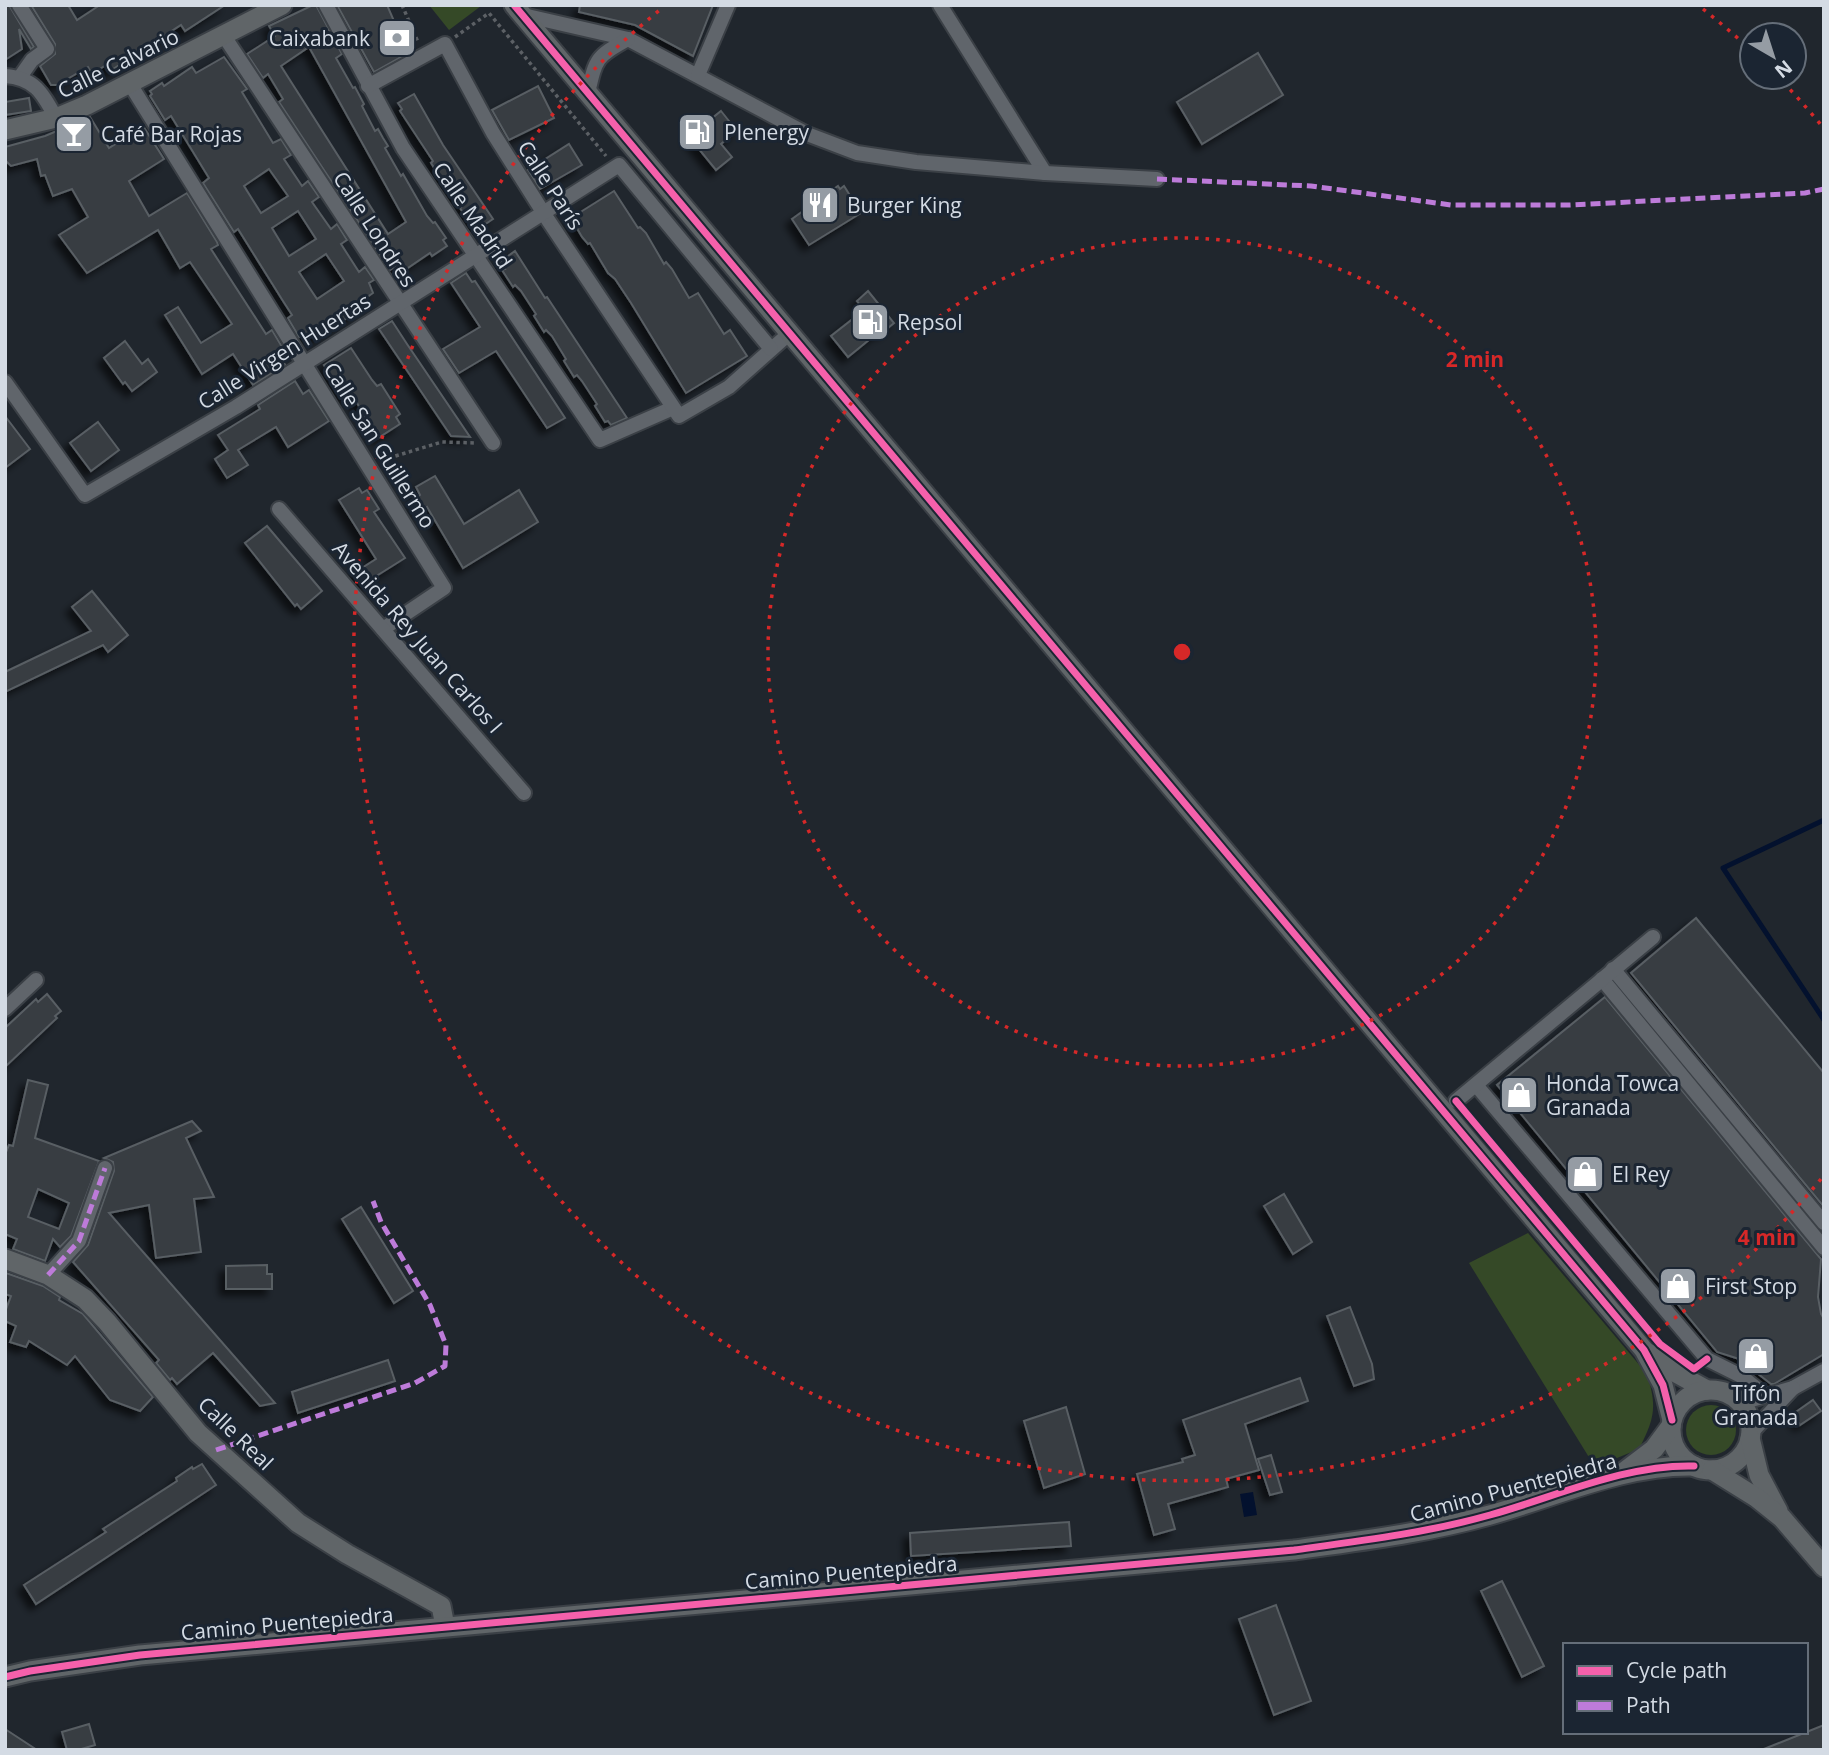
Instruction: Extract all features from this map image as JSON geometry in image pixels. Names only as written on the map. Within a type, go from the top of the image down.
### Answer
[{"type":"street","points":[[19,5],[47,49],[13,76],[41,90],[56,118]]},
{"type":"street","name":"Calle Madrid","points":[[326,5],[403,148],[600,440],[676,412]]},
{"type":"street","points":[[698,75],[728,5]]},
{"type":"street","points":[[940,5],[1045,173]]},
{"type":"street","name":"Calle Calvario","points":[[5,130],[56,118],[130,84],[279,6]]},
{"type":"street","points":[[519,10],[628,39],[807,134],[858,153],[916,162],[1157,179]]},
{"type":"street","points":[[519,10],[1644,1350],[1662,1385],[1672,1423]]},
{"type":"street","name":"Calle Londres","points":[[224,36],[493,443]]},
{"type":"street","points":[[588,93],[595,62],[606,51],[628,39]]},
{"type":"street","points":[[368,86],[445,44]]},
{"type":"street","name":"Calle París","points":[[445,44],[494,133],[543,213],[676,412]]},
{"type":"street","name":"Calle San Guillermo","points":[[130,84],[444,588],[383,629]]},
{"type":"street","points":[[617,166],[771,349]]},
{"type":"street","name":"Calle Virgen Huertas","points":[[5,382],[85,495],[236,407],[617,166]]},
{"type":"street","points":[[736,308],[756,291]]},
{"type":"street","points":[[676,412],[729,387],[791,332]]},
{"type":"street","name":"Avenida Rey Juan Carlos I","points":[[279,509],[524,793]]},
{"type":"street","points":[[1457,1101],[1653,937]]},
{"type":"street","points":[[1613,970],[1824,1223]]},
{"type":"street","points":[[1602,979],[1824,1248]]},
{"type":"street","points":[[5,1009],[36,980]]},
{"type":"street","points":[[1476,1085],[1707,1359],[1741,1376],[1766,1396]]},
{"type":"street","points":[[48,1275],[79,1241],[105,1168]]},
{"type":"street","name":"Calle Real","points":[[5,1259],[48,1275],[85,1299],[198,1433],[288,1514],[347,1554],[441,1606],[445,1626]]},
{"type":"street","points":[[1644,1350],[1676,1373],[1707,1390]]},
{"type":"street","points":[[1741,1403],[1793,1388],[1824,1371]]},
{"type":"street","points":[[1702,1468],[1724,1468],[1734,1462],[1743,1454],[1750,1436],[1793,1388]]},
{"type":"street","points":[[1782,1518],[1759,1475],[1750,1436],[1749,1417],[1741,1403],[1731,1395],[1707,1390],[1695,1393],[1685,1400],[1677,1409],[1671,1438],[1683,1460],[1756,1498],[1782,1518],[1824,1567]]},
{"type":"street","name":"Camino Puentepiedra","points":[[1615,1478],[1654,1449],[1672,1423]]},
{"type":"street","name":"Camino Puentepiedra","points":[[5,1677],[140,1655],[1294,1550],[1388,1538],[1488,1516],[1657,1467],[1702,1468]]},
{"type":"path","points":[[402,5],[425,56]]},
{"type":"path","points":[[445,44],[489,13],[617,166]]},
{"type":"path","points":[[367,464],[442,442],[493,443]]},
{"type":"green space","points":[[429,5],[481,5],[481,6],[449,30]]},
{"type":"green space","points":[[1528,1233],[1647,1374],[1653,1412],[1639,1449],[1595,1467],[1469,1263]]},
{"type":"green space","points":[[1711,1405],[1729,1412],[1736,1430],[1729,1448],[1711,1455],[1693,1448],[1686,1430],[1693,1412]]},
{"type":"water","points":[[1253,1492],[1257,1515],[1244,1517],[1240,1494]]},
{"type":"building","points":[[5,5],[9,5],[34,47],[31,49],[19,29],[22,49],[5,60]]},
{"type":"building","points":[[31,5],[68,5],[77,20],[100,5],[225,5],[185,31],[181,25],[110,71],[106,65],[92,74],[88,67],[57,85],[51,85],[40,66],[55,54],[55,44]]},
{"type":"building","points":[[316,5],[342,54],[336,58],[353,88],[355,87],[375,131],[378,129],[401,176],[403,174],[427,216],[435,222],[446,238],[443,240],[447,246],[432,256],[430,253],[399,274],[395,267],[390,270],[279,102],[283,99],[268,74],[263,78],[247,54],[275,36],[269,26]],"holes":[[[309,47],[406,222],[388,234],[281,66]]]},
{"type":"building","points":[[337,5],[387,5],[408,53],[374,72]]},
{"type":"building","points":[[580,5],[713,5],[693,56],[635,25],[579,12]]},
{"type":"building","points":[[1258,53],[1283,95],[1202,144],[1177,102]]},
{"type":"building","points":[[224,57],[247,89],[242,92],[273,143],[281,139],[291,155],[284,159],[302,186],[308,181],[319,197],[312,202],[331,229],[337,224],[347,240],[341,244],[359,272],[365,267],[374,280],[369,283],[373,293],[352,308],[355,313],[315,338],[313,334],[307,337],[305,333],[299,337],[288,318],[292,315],[238,229],[234,232],[203,183],[209,178],[171,116],[165,120],[150,96],[150,91],[162,83],[164,86],[192,67],[196,73]],"holes":[[[269,169],[288,196],[261,213],[244,186]],[[298,211],[316,239],[289,256],[272,228]],[[326,254],[344,281],[317,299],[299,272]]]},
{"type":"building","points":[[538,86],[554,118],[509,140],[492,110]]},
{"type":"building","points":[[414,94],[443,145],[493,219],[478,229],[460,208],[462,206],[443,178],[441,179],[431,163],[433,161],[400,111],[402,109],[398,103]]},
{"type":"building","points":[[29,98],[31,111],[5,115],[5,102]]},
{"type":"building","points":[[721,111],[737,131],[721,144],[732,157],[716,170],[689,137]]},
{"type":"building","points":[[90,117],[109,148],[143,126],[164,159],[129,181],[149,216],[187,193],[217,242],[218,245],[211,249],[266,334],[272,330],[282,347],[278,349],[285,365],[253,385],[233,354],[202,374],[165,315],[178,307],[201,343],[232,324],[190,262],[180,268],[158,230],[87,273],[59,235],[88,217],[72,189],[53,196],[45,175],[41,176],[37,159],[11,166],[5,160],[5,147],[45,136]]},
{"type":"building","points":[[569,144],[582,165],[540,189],[528,170]]},
{"type":"building","points":[[838,186],[840,189],[844,186],[861,213],[809,245],[792,219]]},
{"type":"building","points":[[614,191],[638,228],[646,233],[664,264],[666,262],[672,269],[689,298],[698,293],[724,334],[730,330],[747,356],[686,393],[631,303],[571,218]]},
{"type":"building","points":[[515,251],[627,418],[611,425],[608,421],[605,422],[582,381],[577,375],[574,377],[564,361],[566,359],[552,336],[546,330],[544,332],[521,291],[515,285],[513,287],[500,262]]},
{"type":"building","points":[[466,273],[472,282],[475,281],[565,418],[547,428],[496,351],[459,373],[443,349],[480,327],[451,283]]},
{"type":"building","points":[[868,291],[894,323],[848,357],[831,336],[864,310],[857,301]]},
{"type":"building","points":[[392,321],[470,437],[451,436],[379,329]]},
{"type":"building","points":[[125,341],[142,364],[148,359],[157,372],[132,391],[125,382],[123,384],[104,358]]},
{"type":"building","points":[[351,348],[377,386],[381,384],[400,414],[396,417],[400,424],[378,438],[351,393],[344,398],[324,365]]},
{"type":"building","points":[[295,381],[303,394],[309,390],[329,421],[288,447],[276,427],[238,450],[248,465],[227,478],[215,459],[228,450],[218,435],[260,409],[258,405]]},
{"type":"building","points":[[5,416],[30,449],[5,468]]},
{"type":"building","points":[[98,422],[119,450],[91,471],[70,443]]},
{"type":"building","points":[[435,476],[464,524],[519,490],[538,522],[463,568],[427,507],[421,511],[414,499],[420,495],[416,487]]},
{"type":"building","points":[[359,488],[362,493],[367,490],[379,509],[374,512],[405,558],[362,585],[354,573],[376,559],[339,500]]},
{"type":"building","points":[[267,526],[322,591],[301,609],[297,604],[295,606],[245,543]]},
{"type":"building","points":[[92,591],[128,635],[108,652],[103,645],[5,692],[5,672],[91,631],[72,607]]},
{"type":"building","points":[[1696,918],[1824,1073],[1824,1207],[1631,973]]},
{"type":"building","points":[[47,994],[61,1011],[55,1016],[57,1018],[5,1067],[5,1028],[36,999],[38,1002]]},
{"type":"building","points":[[1605,997],[1821,1259],[1818,1297],[1824,1319],[1824,1354],[1774,1384],[1739,1359],[1717,1352],[1497,1085]]},
{"type":"building","points":[[28,1080],[48,1085],[35,1138],[99,1161],[71,1236],[60,1247],[53,1239],[45,1261],[13,1249],[17,1239],[5,1234],[5,1155],[9,1145],[13,1146]],"holes":[[[38,1189],[69,1203],[59,1229],[28,1217]]]},
{"type":"building","points":[[192,1121],[201,1131],[186,1138],[214,1197],[194,1199],[201,1252],[156,1258],[149,1205],[109,1213],[275,1403],[260,1406],[213,1353],[177,1384],[172,1378],[170,1380],[156,1363],[159,1360],[73,1262],[88,1245],[114,1171],[113,1162],[104,1158]]},
{"type":"building","points":[[1284,1194],[1312,1242],[1293,1254],[1264,1206]]},
{"type":"building","points":[[361,1207],[413,1291],[394,1303],[342,1219]]},
{"type":"building","points":[[267,1265],[267,1274],[272,1274],[272,1289],[226,1289],[226,1266]]},
{"type":"building","points":[[6,1273],[43,1286],[60,1297],[59,1300],[83,1314],[153,1397],[140,1411],[110,1400],[75,1356],[67,1365],[29,1341],[26,1347],[10,1342],[16,1326],[5,1321],[5,1312],[11,1296],[5,1294]]},
{"type":"building","points":[[1350,1307],[1372,1364],[1374,1379],[1354,1386],[1327,1316]]},
{"type":"building","points":[[388,1360],[395,1381],[298,1413],[292,1392]]},
{"type":"building","points":[[1300,1378],[1308,1401],[1245,1424],[1259,1470],[1226,1479],[1228,1487],[1168,1504],[1175,1529],[1154,1535],[1137,1474],[1183,1462],[1182,1459],[1195,1455],[1183,1420]]},
{"type":"building","points":[[1813,1400],[1821,1411],[1800,1425],[1793,1414]]},
{"type":"building","points":[[1066,1407],[1085,1474],[1044,1488],[1024,1421]]},
{"type":"building","points":[[1271,1455],[1282,1492],[1270,1495],[1258,1459]]},
{"type":"building","points":[[202,1464],[216,1485],[36,1604],[24,1585],[106,1532],[103,1529],[177,1481],[176,1478],[192,1467],[193,1469]]},
{"type":"building","points":[[1069,1522],[1071,1546],[911,1556],[910,1533]]},
{"type":"building","points":[[1502,1581],[1544,1666],[1522,1677],[1481,1591]]},
{"type":"building","points":[[1276,1605],[1311,1701],[1274,1715],[1239,1619]]},
{"type":"building","points":[[89,1724],[95,1745],[67,1750],[62,1732]]},
{"type":"building","points":[[1824,1725],[1824,1750],[1764,1750],[1802,1734],[1808,1734],[1808,1731]]},
{"type":"building","points":[[5,1729],[37,1750],[5,1750]]},
{"type":"waterway","points":[[1824,820],[1723,868],[1824,1020]]},
{"type":"marked path","points":[[1157,179],[1311,186],[1451,205],[1569,205],[1805,193],[1824,189]]},
{"type":"marked path","points":[[48,1275],[79,1241],[105,1168]]},
{"type":"marked path","points":[[216,1450],[415,1383],[445,1366],[446,1345],[430,1305],[381,1222],[373,1201]]},
{"type":"cycle path","points":[[514,5],[1644,1350],[1663,1385],[1672,1420]]},
{"type":"cycle path","points":[[1456,1101],[1660,1344],[1694,1369],[1707,1359]]},
{"type":"cycle path","points":[[5,1677],[140,1655],[1294,1550],[1442,1527],[1617,1476],[1643,1470],[1694,1466]]},
{"type":"place","name":"Caixabank","points":[[397,38]]},
{"type":"place","name":"Plenergy","points":[[697,132]]},
{"type":"place","name":"Café Bar Rojas","points":[[74,134]]},
{"type":"place","name":"Burger King","points":[[820,205]]},
{"type":"place","name":"Repsol","points":[[870,322]]},
{"type":"place","name":"Honda Towca Granada","points":[[1519,1095]]},
{"type":"place","name":"El Rey","points":[[1585,1174]]},
{"type":"place","name":"First Stop","points":[[1678,1286]]},
{"type":"place","name":"Tifón Granada","points":[[1756,1356]]}]
